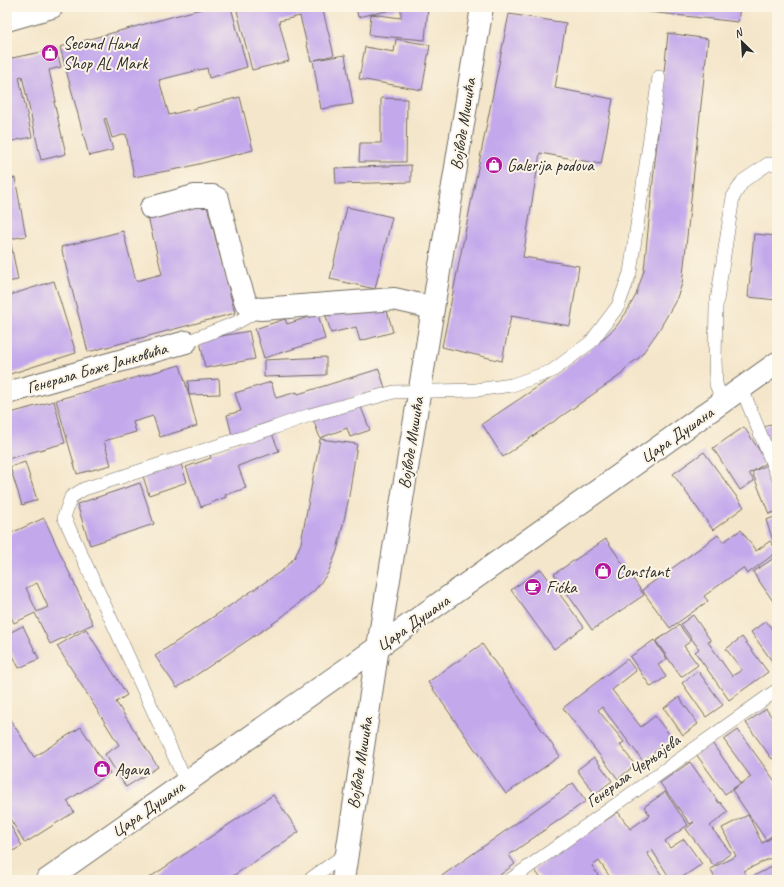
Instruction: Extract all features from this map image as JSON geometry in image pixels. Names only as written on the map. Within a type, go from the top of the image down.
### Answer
[{"type":"street","points":[[7,20],[52,7]]},
{"type":"street","name":"Војводе Мишића","points":[[343,880],[378,647],[482,7]]},
{"type":"street","points":[[151,208],[194,196],[213,196],[218,200],[237,276],[246,303],[252,308],[261,309],[394,299],[433,308]]},
{"type":"street","name":"Генерала Боже Јанковића","points":[[7,394],[186,342]]},
{"type":"street","name":"Цара Душана","points":[[47,880],[723,403],[777,363]]},
{"type":"lane","points":[[186,782],[64,517],[71,497],[84,489],[310,415],[394,392],[476,390],[512,385],[552,371],[591,342],[618,306],[630,273],[659,77]]},
{"type":"lane","points":[[723,403],[716,384],[716,307],[733,197],[743,181],[768,164],[777,164]]},
{"type":"lane","points":[[186,342],[238,322],[250,315],[252,308]]},
{"type":"lane","points":[[742,389],[777,475]]},
{"type":"lane","name":"Генерала Черњајева","points":[[510,880],[777,690]]},
{"type":"lane","points":[[309,880],[347,853]]},
{"type":"building","points":[[208,7],[231,7],[247,67],[209,78],[207,68],[159,80],[169,115],[240,97],[253,150],[183,168],[134,177],[126,134],[112,138],[106,118],[104,119],[113,150],[89,156],[60,47]]},
{"type":"building","points":[[236,7],[322,7],[334,55],[315,60],[345,55],[353,104],[321,109],[313,60],[311,61],[300,16],[279,21],[289,61],[252,70]]},
{"type":"building","points":[[356,7],[428,7],[425,40],[369,35],[371,14],[358,17]],"holes":[[[401,8],[401,18],[372,14]]]},
{"type":"building","points":[[740,7],[738,22],[613,8]]},
{"type":"building","points":[[509,14],[566,23],[555,88],[613,99],[601,164],[540,153],[523,257],[579,266],[570,326],[511,316],[502,361],[442,347]]},
{"type":"building","points":[[668,33],[708,39],[682,284],[676,300],[659,330],[640,357],[628,366],[622,374],[503,457],[482,424],[560,372],[596,345],[615,328],[626,313],[636,295],[644,270]]},
{"type":"building","points":[[396,39],[430,45],[422,90],[359,79],[365,47],[394,52]]},
{"type":"building","points":[[56,49],[61,67],[49,70],[56,101],[54,102],[66,154],[41,160],[22,76],[19,77],[32,137],[7,142],[7,59]]},
{"type":"building","points":[[381,98],[407,99],[406,162],[359,162],[360,143],[381,143]]},
{"type":"building","points":[[411,165],[411,182],[336,184],[335,168]]},
{"type":"building","points":[[15,178],[26,236],[10,239],[18,280],[7,282],[7,179]]},
{"type":"building","points":[[206,202],[235,313],[88,352],[61,247],[123,231],[136,281],[162,274],[148,217]]},
{"type":"building","points":[[347,207],[392,217],[375,289],[330,279]]},
{"type":"building","points":[[754,234],[777,236],[777,300],[748,297]]},
{"type":"building","points":[[54,281],[76,353],[7,375],[7,296]]},
{"type":"building","points":[[384,300],[393,332],[360,341],[356,327],[331,333],[326,316]]},
{"type":"building","points":[[318,314],[325,339],[264,358],[255,329],[285,319],[287,324]]},
{"type":"building","points":[[249,331],[255,359],[205,368],[200,340]]},
{"type":"building","points":[[326,357],[326,375],[264,377],[264,360]]},
{"type":"building","points":[[180,365],[197,426],[160,437],[153,416],[133,422],[136,432],[104,441],[111,465],[77,474],[56,400]]},
{"type":"building","points":[[379,369],[385,388],[232,435],[227,415],[241,411],[235,393],[271,382],[276,398],[297,392],[298,394]]},
{"type":"building","points":[[219,379],[220,394],[189,395],[188,381]]},
{"type":"building","points":[[54,401],[65,443],[7,459],[7,414]]},
{"type":"building","points":[[359,402],[370,430],[350,437],[347,428],[320,438],[313,419]]},
{"type":"building","points":[[777,421],[777,459],[761,429]]},
{"type":"building","points":[[744,427],[767,462],[749,473],[754,481],[740,490],[713,448]]},
{"type":"building","points":[[271,431],[279,451],[238,466],[246,488],[225,495],[226,497],[201,507],[186,467],[211,458],[210,454]]},
{"type":"building","points":[[320,439],[357,444],[348,502],[337,551],[328,573],[315,590],[278,620],[177,688],[155,656],[283,570],[295,557],[301,543]]},
{"type":"building","points":[[704,452],[744,507],[713,530],[673,474]]},
{"type":"building","points":[[25,462],[37,500],[22,505],[10,467]]},
{"type":"building","points":[[181,464],[187,482],[149,495],[143,476]]},
{"type":"building","points":[[767,465],[777,491],[777,511],[769,514],[752,472]]},
{"type":"building","points":[[140,483],[154,524],[90,545],[77,504]]},
{"type":"building","points":[[777,516],[777,552],[747,574],[743,568],[704,596],[708,601],[670,628],[642,590],[718,535],[723,542],[741,530],[756,551],[770,541],[776,549],[766,520]]},
{"type":"building","points":[[44,518],[93,624],[50,644],[35,613],[14,623],[7,609],[7,535]],"holes":[[[37,583],[48,607],[37,612],[26,588]]]},
{"type":"building","points":[[606,539],[644,595],[592,630],[554,574]]},
{"type":"building","points":[[777,556],[777,607],[753,572]]},
{"type":"building","points":[[541,569],[584,627],[554,649],[511,590]]},
{"type":"building","points":[[693,615],[711,641],[708,642],[732,676],[742,670],[726,649],[742,637],[768,672],[729,700],[695,652],[699,649],[681,624]]},
{"type":"building","points":[[766,621],[777,636],[777,668],[751,632]]},
{"type":"building","points":[[679,625],[691,641],[684,646],[698,665],[681,677],[656,641]]},
{"type":"building","points":[[23,626],[39,659],[19,668],[7,643],[7,634]]},
{"type":"building","points":[[86,629],[127,695],[116,702],[158,767],[126,787],[105,754],[119,745],[57,646]]},
{"type":"building","points":[[654,640],[667,659],[658,665],[666,677],[651,687],[630,657]]},
{"type":"building","points":[[482,644],[560,756],[506,794],[428,682]]},
{"type":"building","points":[[627,659],[636,671],[612,690],[641,727],[655,716],[672,738],[643,761],[602,707],[598,710],[624,742],[620,745],[635,765],[618,779],[563,708]]},
{"type":"building","points":[[698,671],[723,705],[706,717],[682,683]]},
{"type":"building","points":[[679,697],[698,724],[683,735],[664,708]]},
{"type":"building","points":[[766,709],[777,724],[777,756],[772,759],[746,723]]},
{"type":"building","points":[[7,714],[34,757],[81,727],[110,773],[67,801],[74,812],[25,843],[7,814]]},
{"type":"building","points":[[738,730],[777,784],[777,832],[766,840],[732,790],[751,777],[724,740]]},
{"type":"building","points":[[712,743],[741,783],[725,794],[696,754]]},
{"type":"building","points":[[594,757],[612,781],[595,794],[577,770]]},
{"type":"building","points":[[690,762],[719,803],[720,802],[728,812],[710,826],[731,853],[714,866],[686,829],[694,822],[690,824],[660,783]]},
{"type":"building","points":[[573,783],[586,801],[509,855],[515,864],[493,880],[436,880]]},
{"type":"building","points":[[665,792],[688,825],[665,841],[670,848],[684,839],[702,864],[678,880],[671,880],[652,850],[647,853],[665,880],[612,880],[599,861],[592,866],[601,880],[542,880],[534,869],[618,812],[630,829],[650,815],[644,807]]},
{"type":"building","points":[[273,795],[299,832],[227,880],[146,880]]},
{"type":"building","points":[[748,815],[762,843],[777,835],[777,855],[744,871],[748,879],[777,864],[777,880],[716,880],[710,869],[736,856],[722,828]]},
{"type":"building","points":[[7,819],[22,846],[7,854]]},
{"type":"place","name":"Second Hand Shop AL Mark","points":[[50,53]]},
{"type":"place","name":"Galerija podova","points":[[494,165]]},
{"type":"place","name":"Constant","points":[[603,571]]},
{"type":"place","name":"Fićka","points":[[533,587]]},
{"type":"place","name":"Agava","points":[[102,769]]}]
